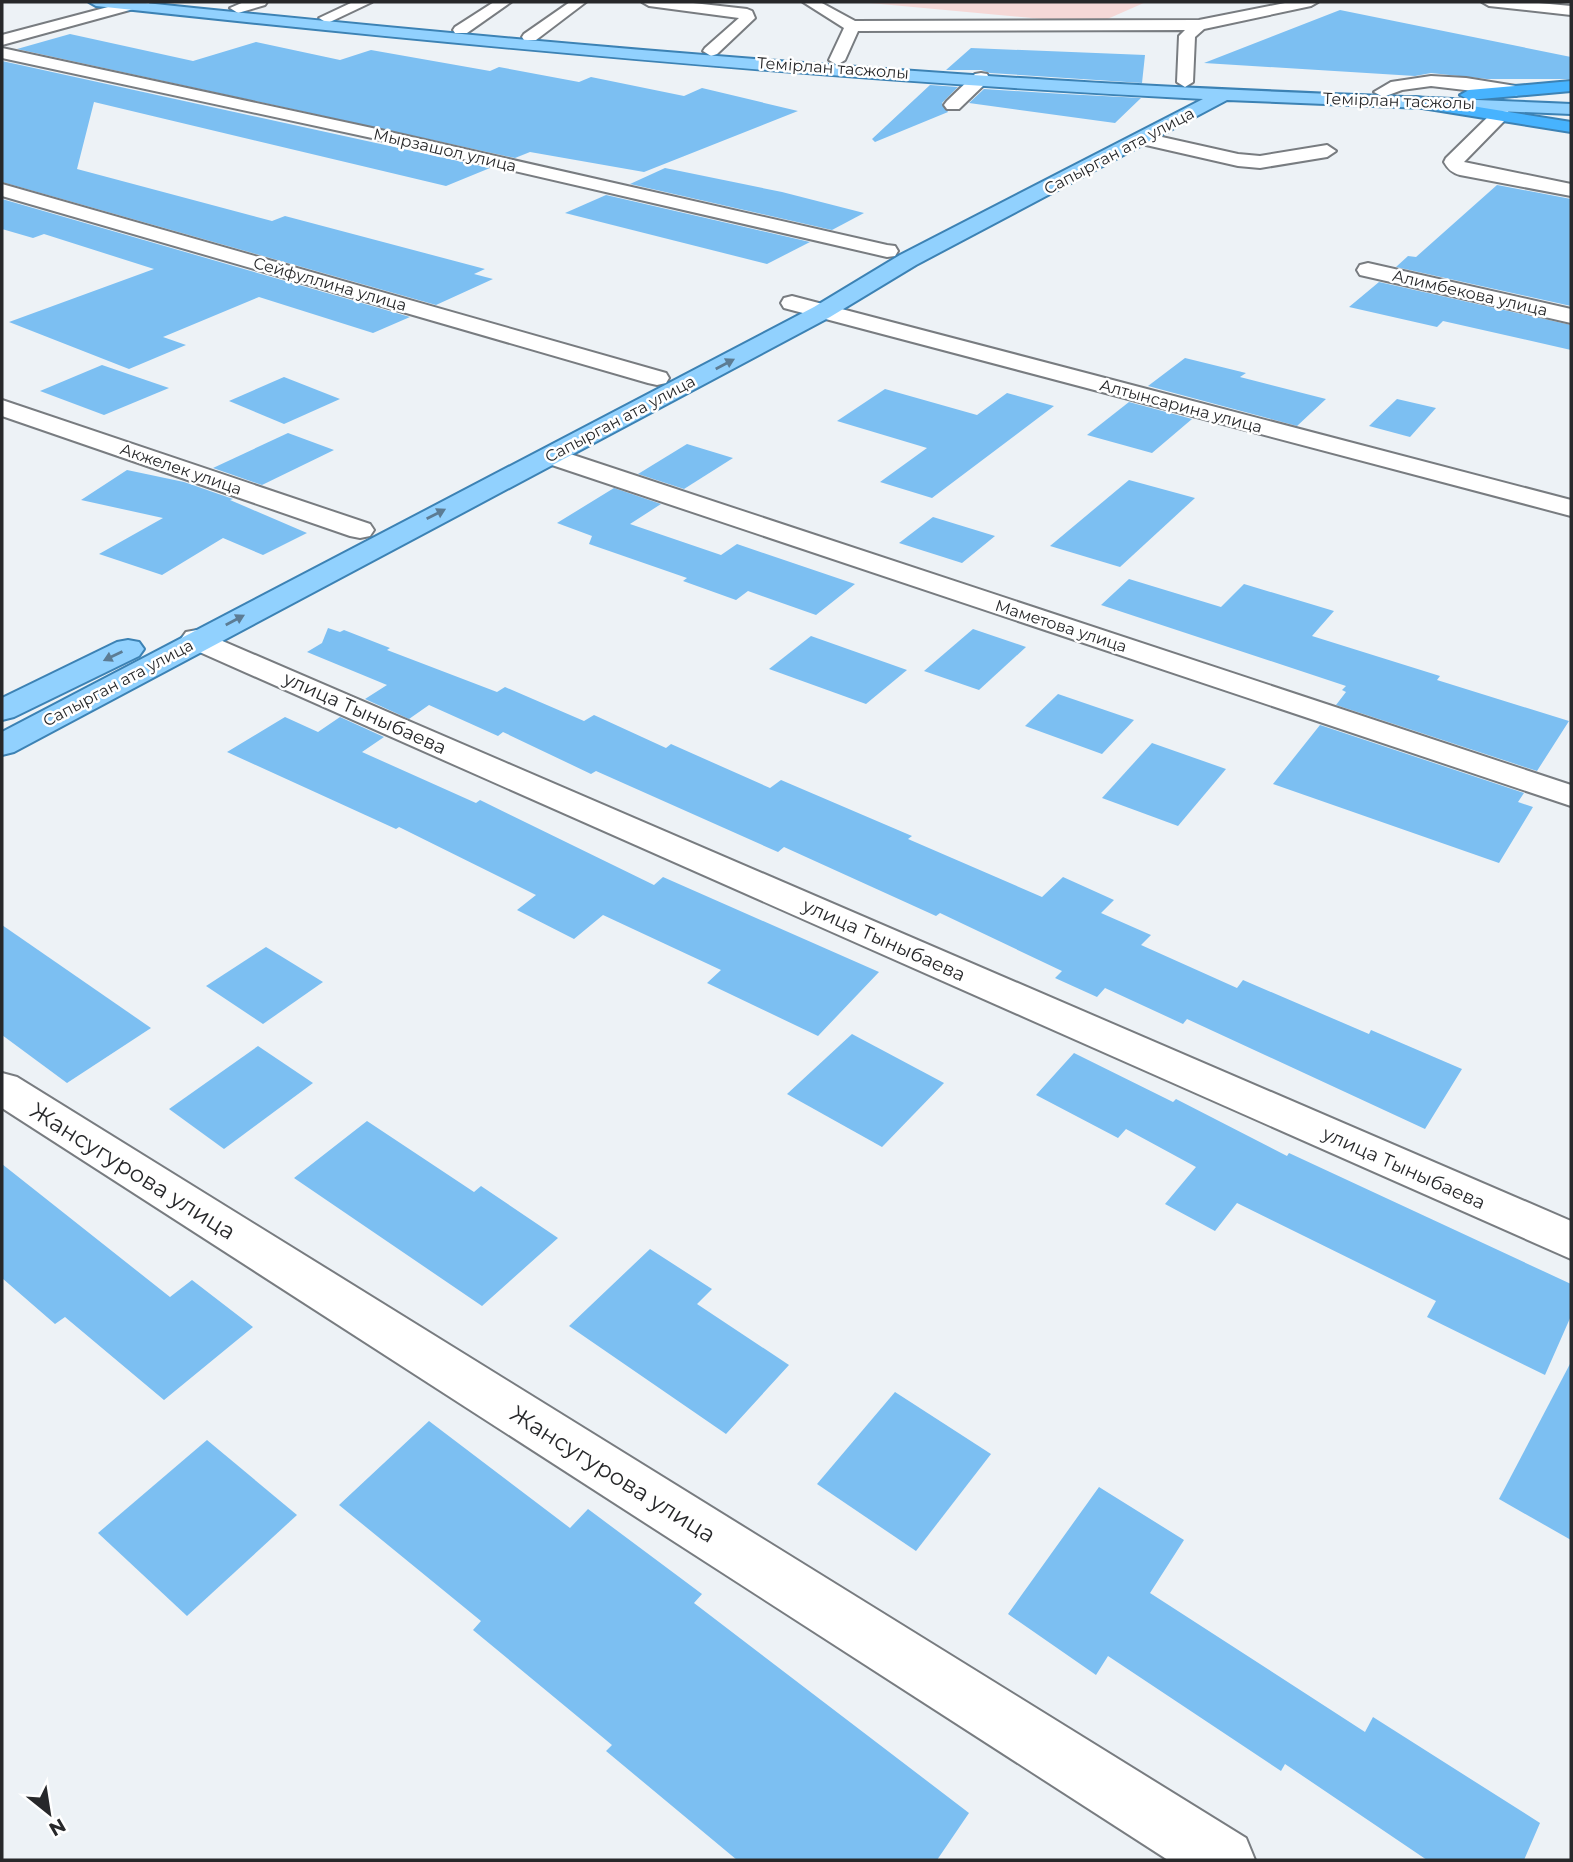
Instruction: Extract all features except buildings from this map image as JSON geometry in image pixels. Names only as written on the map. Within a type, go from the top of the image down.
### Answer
[{"type":"highway","points":[[1462,95],[1571,86]]},
{"type":"highway","points":[[1416,102],[1571,127]]},
{"type":"main road","name":"Темірлан тасжолы","points":[[96,2],[571,49],[981,78],[1183,87]]},
{"type":"main road","name":"Темірлан тасжолы","points":[[176,2],[530,37],[1183,87],[1380,96],[1462,95],[1571,99]]},
{"type":"main road","name":"Сапырган ата улица","points":[[218,604],[657,378],[887,251],[1066,163],[1183,87]]},
{"type":"main road","name":"Сапырган ата улица","points":[[2,745],[192,626],[551,456],[822,312],[908,260],[1122,150],[1228,90]]},
{"type":"main road","name":"Темірлан тасжолы","points":[[1380,96],[1416,102],[1571,109]]},
{"type":"main road","points":[[1268,115],[1380,96]]},
{"type":"main road","points":[[1122,150],[1205,127]]},
{"type":"main road","name":"Сапырган ата улица","points":[[2,709],[147,640]]},
{"type":"street","points":[[238,8],[260,2]]},
{"type":"street","points":[[327,18],[365,2]]},
{"type":"street","points":[[461,30],[504,2]]},
{"type":"street","points":[[530,37],[579,2]]},
{"type":"street","points":[[649,2],[747,14],[747,18],[711,51]]},
{"type":"street","points":[[810,2],[852,26],[1108,24],[1172,19],[1199,25],[1311,2]]},
{"type":"street","points":[[1489,2],[1571,11]]},
{"type":"street","points":[[2,40],[137,4]]},
{"type":"street","points":[[1108,24],[1122,10]]},
{"type":"street","points":[[1183,87],[1187,36],[1199,25]]},
{"type":"street","points":[[837,60],[852,26]]},
{"type":"street","name":"Мырзашол улица","points":[[2,52],[887,251]]},
{"type":"street","points":[[953,105],[981,78]]},
{"type":"street","points":[[1380,96],[1397,84],[1415,82],[1463,84],[1516,91]]},
{"type":"street","points":[[1501,114],[1453,162],[1460,169],[1571,190]]},
{"type":"street","points":[[1153,141],[1238,160],[1260,162],[1327,151]]},
{"type":"street","name":"Сейфуллина улица","points":[[2,190],[657,378]]},
{"type":"street","name":"Алимбекова улица","points":[[1368,270],[1571,316]]},
{"type":"street","name":"Алтынсарина улица","points":[[792,303],[1571,508]]},
{"type":"street","name":"Акжелек улица","points":[[2,408],[360,530]]},
{"type":"street","name":"Маметова улица","points":[[551,456],[1571,796]]},
{"type":"street","name":"улица Тыныбаева","points":[[192,626],[1571,1241]]},
{"type":"street","name":"Жансугурова улица","points":[[2,1088],[1224,1860]]},
{"type":"shaded area","points":[[859,2],[1146,2],[1096,24]]}]
